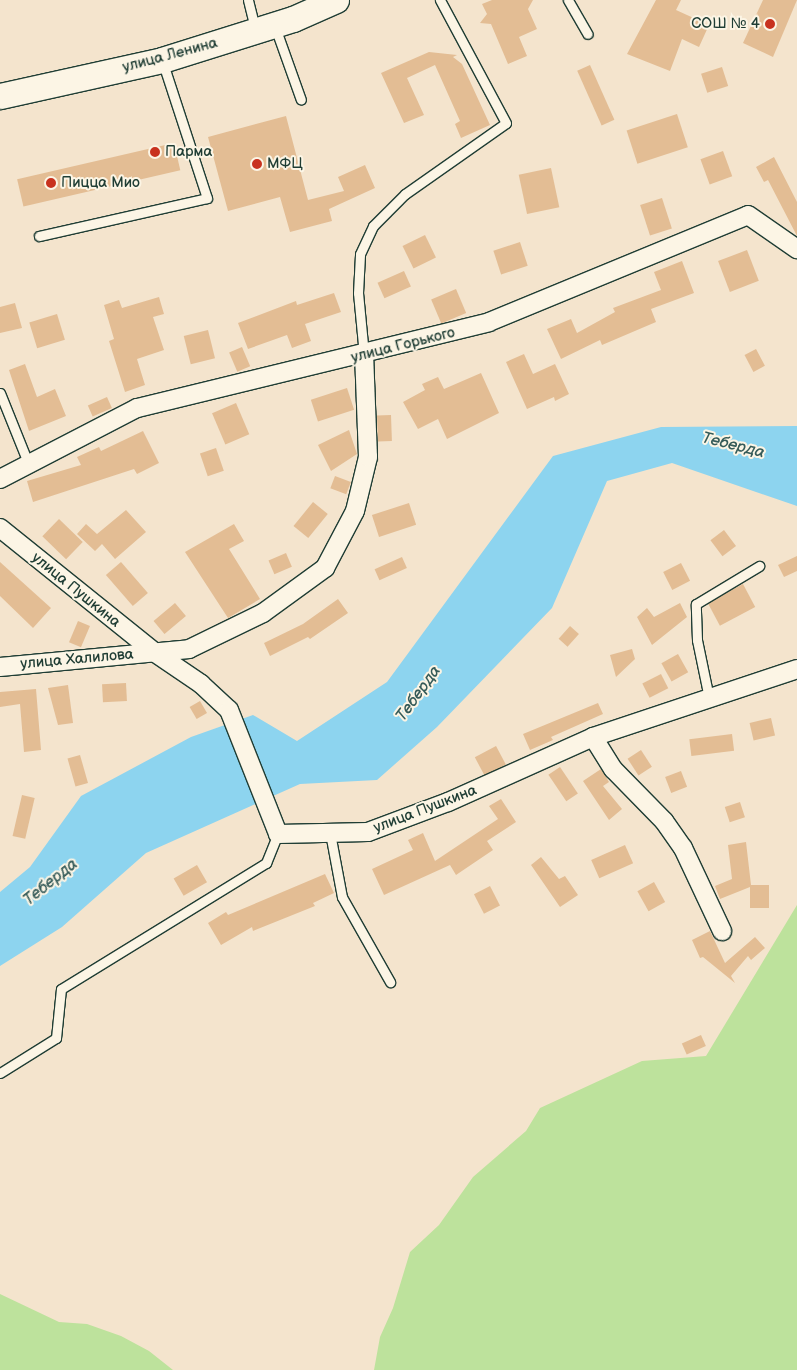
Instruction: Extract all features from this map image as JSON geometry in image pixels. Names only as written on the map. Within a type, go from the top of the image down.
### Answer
[{"type":"main road","name":"улица Ленина","points":[[0,96],[162,60],[264,28],[336,0]]},
{"type":"street","name":"улица Горького","points":[[0,480],[138,408],[364,355],[489,322],[748,215],[797,249]]},
{"type":"street","name":"улица Халилова","points":[[0,666],[189,649],[263,614],[324,568],[355,511],[368,457],[364,355]]},
{"type":"street","name":"улица Пушкина","points":[[0,528],[154,652],[201,684],[229,710],[278,834],[330,833],[377,829],[448,802],[593,737],[797,669]]},
{"type":"street","points":[[593,737],[613,769],[664,821],[683,848],[722,931]]},
{"type":"lane","points":[[248,0],[301,100]]},
{"type":"lane","points":[[364,355],[358,294],[360,254],[373,226],[405,194],[506,123],[440,0]]},
{"type":"lane","points":[[568,0],[588,34]]},
{"type":"lane","points":[[39,236],[207,198],[162,60]]},
{"type":"lane","points":[[0,393],[29,465]]},
{"type":"lane","points":[[709,698],[697,640],[696,604],[759,566]]},
{"type":"lane","points":[[330,833],[342,897],[390,982]]},
{"type":"lane","points":[[0,1073],[56,1038],[61,989],[266,863],[278,834]]},
{"type":"green space","points":[[797,905],[797,1370],[374,1370],[380,1337],[393,1308],[410,1252],[439,1225],[473,1177],[526,1131],[540,1108],[642,1061],[706,1056]]},
{"type":"green space","points":[[0,1294],[59,1322],[87,1324],[121,1336],[149,1351],[173,1370],[0,1370]]},
{"type":"water","name":"Теберда","points":[[797,426],[797,506],[672,463],[607,481],[552,608],[437,727],[377,780],[300,784],[146,853],[62,927],[0,966],[0,892],[30,867],[81,796],[191,737],[253,715],[297,741],[387,682],[553,456],[661,427]]},
{"type":"building","points":[[492,0],[533,0],[528,9],[537,29],[519,37],[527,56],[508,64],[491,24],[480,23],[487,14],[482,4]]},
{"type":"building","points":[[656,0],[681,0],[676,10],[709,25],[699,47],[682,39],[670,71],[627,54]]},
{"type":"building","name":"СОШ № 4","points":[[763,0],[797,0],[773,57],[743,43]]},
{"type":"building","points":[[429,52],[457,55],[453,57],[462,64],[490,125],[461,138],[455,124],[460,121],[435,65],[407,78],[424,115],[404,123],[381,73]]},
{"type":"building","points":[[590,65],[614,120],[602,126],[577,71]]},
{"type":"building","points":[[722,67],[728,86],[707,93],[701,74]]},
{"type":"building","points":[[677,114],[688,147],[637,164],[627,130]]},
{"type":"building","name":"МФЦ","points":[[286,116],[308,200],[344,191],[338,177],[365,165],[375,188],[329,209],[332,221],[290,232],[280,197],[228,211],[208,137]]},
{"type":"building","points":[[174,143],[180,170],[23,206],[17,179]]},
{"type":"building","points":[[723,151],[732,176],[710,185],[700,159]]},
{"type":"building","points":[[774,157],[797,202],[797,236],[768,180],[764,182],[756,167]]},
{"type":"building","points":[[551,168],[559,207],[527,214],[519,175]]},
{"type":"building","points":[[662,198],[672,228],[650,236],[640,205]]},
{"type":"building","points":[[425,235],[436,257],[413,268],[403,246]]},
{"type":"building","points":[[520,242],[528,266],[501,274],[493,251]]},
{"type":"building","points":[[747,250],[759,281],[730,292],[718,261]]},
{"type":"building","points":[[682,261],[694,293],[651,309],[656,322],[602,345],[600,340],[561,359],[547,329],[571,319],[577,333],[615,312],[613,308],[661,290],[654,272]]},
{"type":"building","points":[[404,271],[411,287],[384,298],[378,283]]},
{"type":"building","points":[[456,289],[466,313],[441,323],[431,300]]},
{"type":"building","points":[[334,293],[341,312],[305,324],[311,341],[292,348],[287,335],[248,349],[238,323],[296,301],[297,305]]},
{"type":"building","points":[[159,297],[164,314],[153,317],[164,350],[137,359],[145,385],[125,392],[109,341],[114,339],[104,305],[119,300],[122,308]]},
{"type":"building","points":[[15,303],[22,328],[0,333],[0,307]]},
{"type":"building","points":[[57,314],[65,340],[37,348],[29,322]]},
{"type":"building","points":[[208,330],[215,358],[191,364],[184,336]]},
{"type":"building","points":[[242,347],[250,366],[237,372],[229,352]]},
{"type":"building","points":[[756,349],[765,366],[753,372],[745,355]]},
{"type":"building","points":[[524,354],[533,374],[555,364],[569,394],[555,401],[554,397],[527,409],[506,362]]},
{"type":"building","points":[[25,364],[37,397],[55,389],[66,416],[29,431],[9,370]]},
{"type":"building","points":[[481,373],[499,413],[447,439],[438,419],[418,429],[403,402],[425,390],[422,384],[438,377],[444,389]]},
{"type":"building","points":[[347,388],[354,410],[318,422],[311,400]]},
{"type":"building","points":[[107,397],[112,408],[93,417],[88,406]]},
{"type":"building","points":[[236,403],[249,434],[225,444],[212,413]]},
{"type":"building","points":[[377,415],[391,415],[392,441],[378,441]]},
{"type":"building","points":[[349,430],[357,454],[331,471],[318,445]]},
{"type":"building","points":[[143,431],[159,463],[137,474],[134,469],[33,502],[27,481],[81,465],[77,457],[99,447],[101,451]]},
{"type":"building","points":[[216,448],[224,471],[208,476],[200,454]]},
{"type":"building","points":[[335,476],[351,482],[346,494],[330,488]]},
{"type":"building","points":[[313,502],[328,514],[308,538],[293,526]]},
{"type":"building","points":[[409,503],[416,525],[379,537],[372,515]]},
{"type":"building","points":[[126,510],[146,532],[115,559],[102,544],[95,551],[77,534],[86,524],[97,534]]},
{"type":"building","points":[[59,519],[83,542],[66,559],[42,536]]},
{"type":"building","points":[[234,524],[244,541],[229,549],[260,599],[228,618],[185,552]]},
{"type":"building","points":[[724,530],[736,546],[722,556],[710,540]]},
{"type":"building","points":[[286,553],[292,567],[274,574],[269,560]]},
{"type":"building","points":[[797,556],[797,571],[784,577],[778,565]]},
{"type":"building","points":[[402,557],[407,568],[379,580],[375,569]]},
{"type":"building","points":[[0,562],[51,608],[33,628],[0,596]]},
{"type":"building","points":[[121,562],[148,593],[133,606],[106,575]]},
{"type":"building","points":[[681,563],[690,581],[672,590],[663,572]]},
{"type":"building","points":[[743,584],[755,607],[720,626],[708,603]]},
{"type":"building","points":[[338,599],[348,613],[310,639],[308,637],[270,656],[264,643],[303,624]]},
{"type":"building","points":[[175,603],[186,616],[164,634],[154,621]]},
{"type":"building","points":[[680,603],[687,617],[652,645],[637,617],[647,608],[654,617]]},
{"type":"building","points":[[78,621],[90,626],[81,647],[69,642]]},
{"type":"building","points":[[570,626],[579,634],[568,647],[559,639]]},
{"type":"building","points":[[632,649],[635,659],[616,677],[610,655]]},
{"type":"building","points":[[678,654],[688,672],[672,682],[661,663]]},
{"type":"building","points":[[661,674],[668,688],[650,698],[642,684]]},
{"type":"building","points":[[126,683],[127,701],[103,702],[102,684]]},
{"type":"building","points":[[68,685],[73,723],[58,725],[48,688]]},
{"type":"building","points":[[36,689],[41,750],[24,752],[20,704],[0,707],[0,692]]},
{"type":"building","points":[[200,701],[207,713],[197,719],[190,707]]},
{"type":"building","points":[[598,703],[603,714],[551,737],[553,740],[530,750],[523,734]]},
{"type":"building","points":[[771,718],[775,736],[754,740],[750,723]]},
{"type":"building","points":[[732,734],[734,751],[691,756],[689,739]]},
{"type":"building","points":[[496,746],[506,765],[485,776],[475,757]]},
{"type":"building","points":[[641,750],[652,767],[638,775],[628,759]]},
{"type":"building","points":[[80,755],[88,783],[75,786],[68,759]]},
{"type":"building","points":[[560,767],[578,794],[566,801],[548,775]]},
{"type":"building","points":[[601,769],[609,782],[603,786],[622,809],[609,820],[583,781]]},
{"type":"building","points":[[681,771],[687,787],[671,793],[665,777]]},
{"type":"building","points":[[22,795],[35,798],[25,839],[13,836]]},
{"type":"building","points":[[501,799],[516,822],[487,841],[493,850],[456,875],[450,865],[384,895],[372,869],[413,850],[408,840],[423,833],[435,861],[498,819],[489,806]]},
{"type":"building","points":[[740,802],[745,817],[730,822],[725,807]]},
{"type":"building","points":[[746,842],[751,885],[769,885],[769,908],[750,908],[750,887],[720,899],[715,886],[732,879],[728,845]]},
{"type":"building","points":[[625,845],[633,863],[599,878],[591,860]]},
{"type":"building","points":[[541,857],[559,879],[565,876],[578,895],[560,907],[531,865]]},
{"type":"building","points":[[197,865],[207,882],[184,896],[174,878]]},
{"type":"building","points":[[325,874],[334,893],[313,903],[315,906],[253,931],[252,927],[221,945],[208,923],[226,912],[228,915]]},
{"type":"building","points":[[654,882],[665,902],[649,911],[637,891]]},
{"type":"building","points":[[490,886],[500,906],[484,914],[474,894]]},
{"type":"building","points":[[710,931],[725,963],[755,937],[765,948],[751,960],[748,956],[731,976],[735,983],[703,957],[700,958],[692,940]]},
{"type":"building","points":[[701,1035],[706,1046],[687,1055],[682,1044]]},
{"type":"place","name":"СОШ № 4","points":[[770,24]]},
{"type":"place","name":"Парма","points":[[155,152]]},
{"type":"place","name":"МФЦ","points":[[257,164]]},
{"type":"place","name":"Пицца Мио","points":[[51,183]]}]
